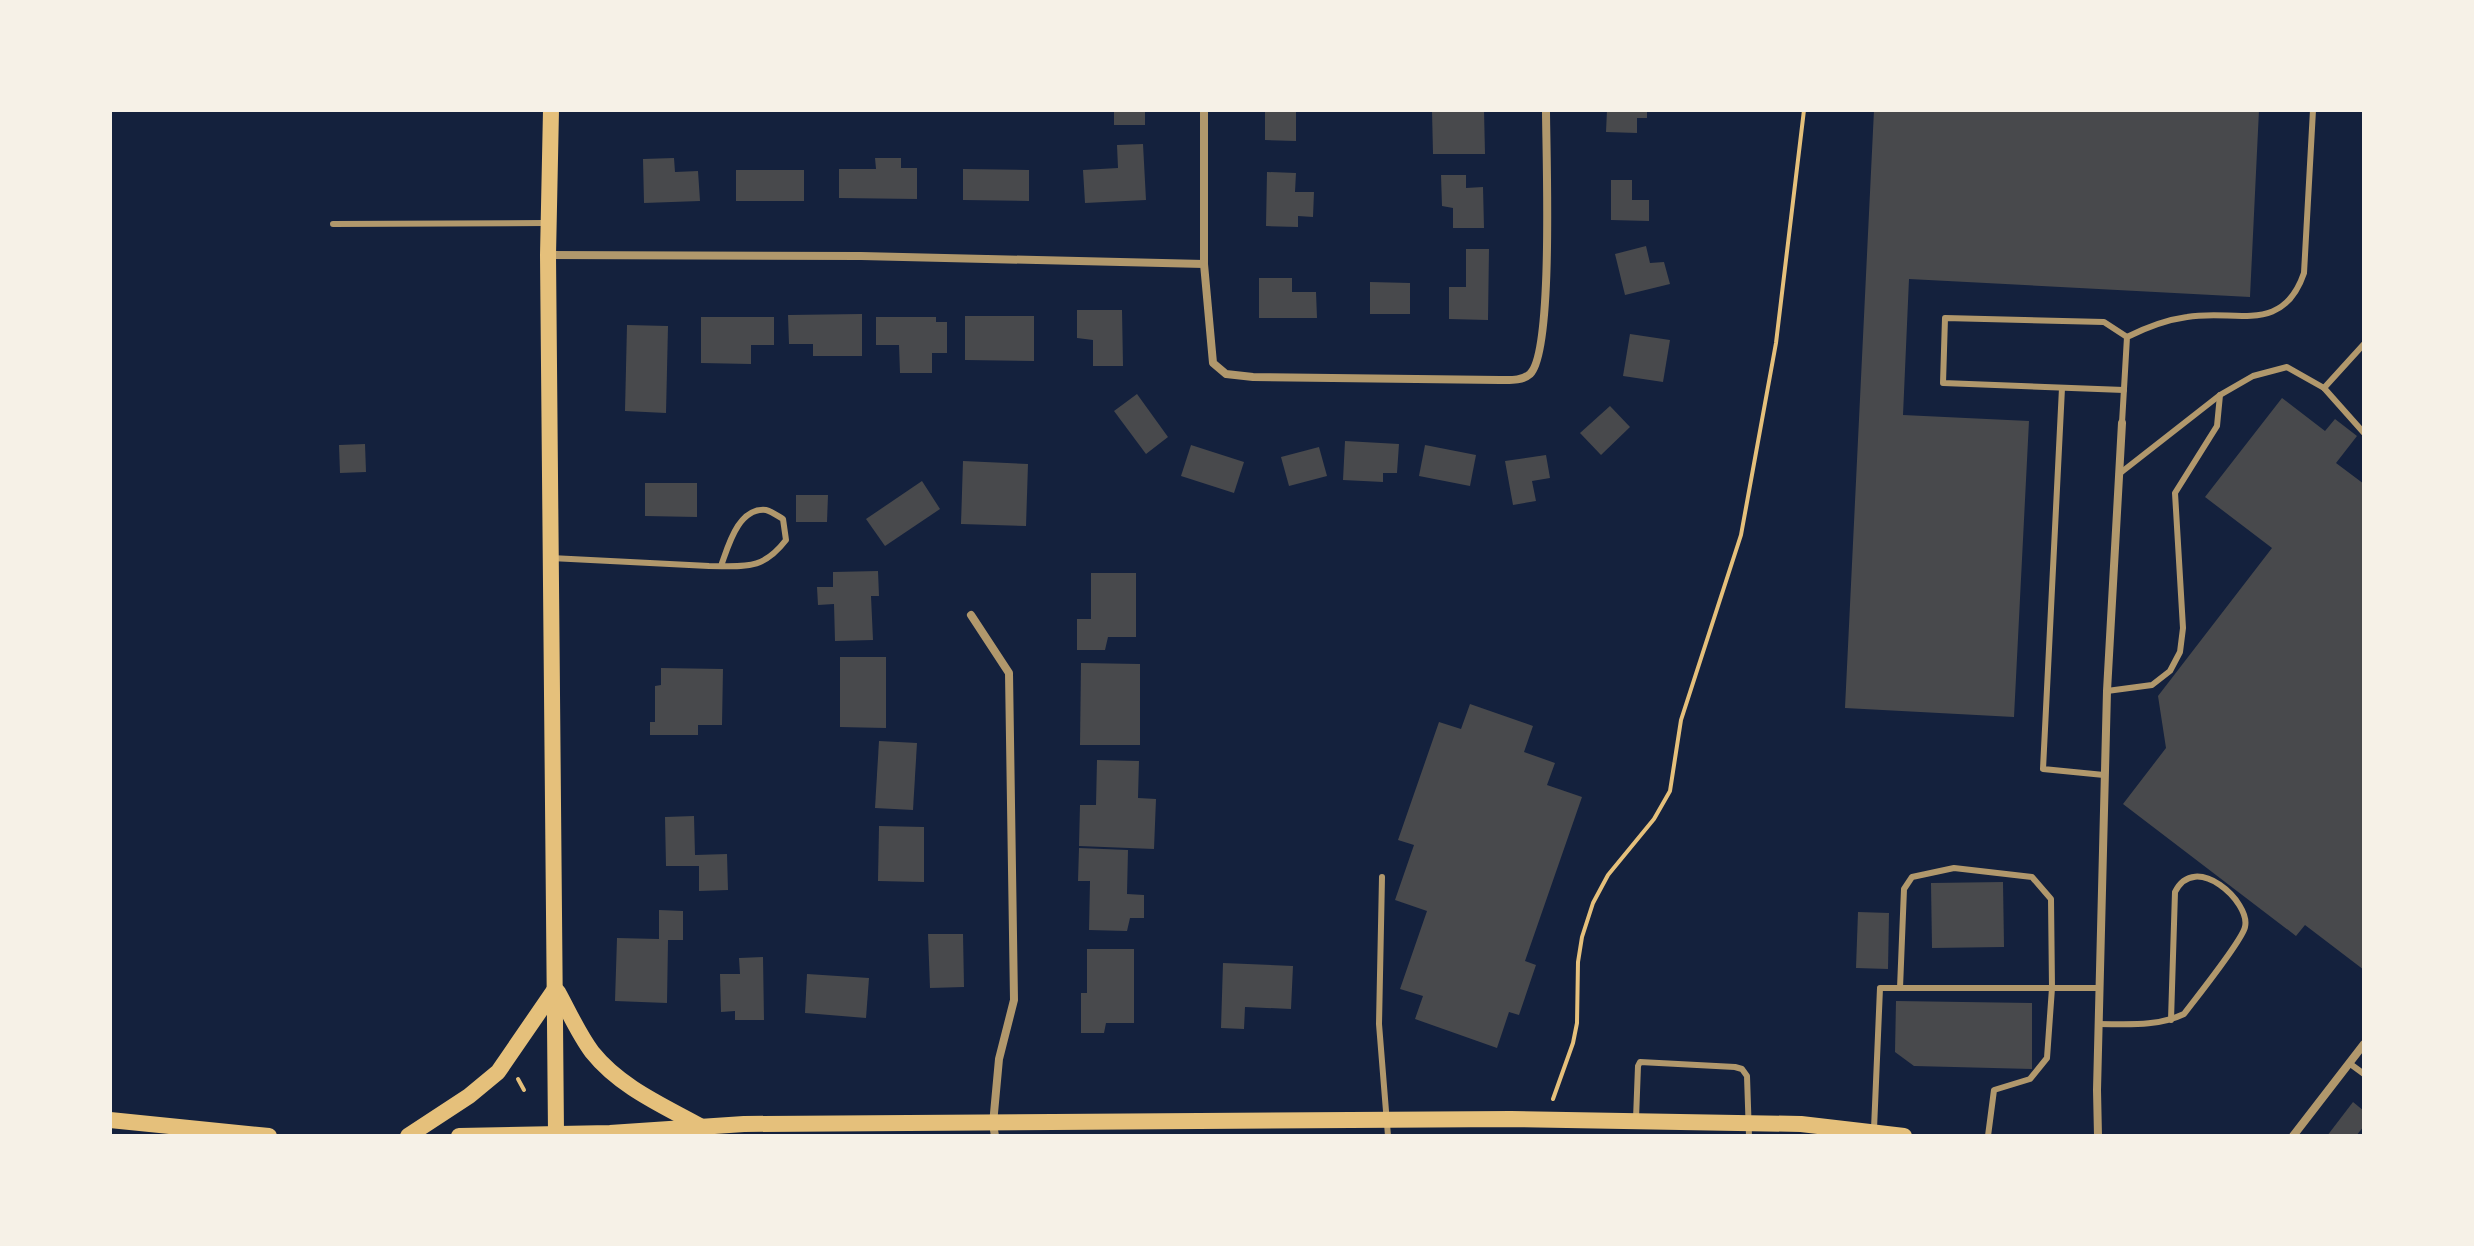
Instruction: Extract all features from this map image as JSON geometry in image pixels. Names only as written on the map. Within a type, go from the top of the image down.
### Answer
[{"type":"main road","points":[[551,110],[548,255],[556,1133]]},
{"type":"main road","points":[[556,987],[580,1034],[607,1068],[641,1093],[701,1127]]},
{"type":"main road","points":[[408,1136],[461,1102],[498,1072],[556,987]]},
{"type":"main road","points":[[459,1136],[610,1133],[744,1124],[994,1130],[1388,1128],[1546,1119],[1614,1128],[1636,1121],[1749,1129],[1801,1124],[1904,1136]]},
{"type":"main road","points":[[110,1120],[269,1136]]},
{"type":"street","points":[[1204,110],[1204,264],[1213,363],[1226,374],[1253,377],[1500,380],[1522,378],[1532,373],[1539,355],[1545,283],[1546,110]]},
{"type":"street","points":[[548,255],[861,256],[1204,264]]},
{"type":"street","points":[[2098,1136],[2104,775],[2122,423]]},
{"type":"street","points":[[971,615],[1009,673],[1014,1000],[999,1059],[994,1130]]},
{"type":"street","points":[[2293,1136],[2364,1044]]},
{"type":"lane","points":[[2127,337],[2155,323],[2190,316],[2257,316],[2281,309],[2298,291],[2304,273],[2313,110]]},
{"type":"lane","points":[[333,224],[549,223]]},
{"type":"lane","points":[[2124,390],[1943,383],[1945,318],[2104,322],[2127,337]]},
{"type":"lane","points":[[2122,423],[2127,337]]},
{"type":"lane","points":[[2324,388],[2364,344]]},
{"type":"lane","points":[[2119,474],[2220,395],[2253,376],[2287,367],[2324,388],[2364,433]]},
{"type":"lane","points":[[2062,388],[2043,769],[2104,775]]},
{"type":"lane","points":[[2107,691],[2152,685],[2170,671],[2180,652],[2183,628],[2175,493],[2217,426],[2220,395]]},
{"type":"lane","points":[[551,558],[721,566],[752,565],[773,557],[786,540],[783,519],[766,510],[751,513],[735,530],[721,566]]},
{"type":"lane","points":[[1900,988],[1904,889],[1912,877],[1954,868],[2032,877],[2051,899],[2052,988],[2047,1058],[2030,1079],[1994,1090],[1988,1136]]},
{"type":"lane","points":[[2098,1024],[2150,1024],[2171,1020],[2184,1014],[2245,928],[2245,915],[2237,900],[2216,883],[2201,876],[2189,876],[2175,892],[2171,1020]]},
{"type":"lane","points":[[1382,877],[1379,1024],[1388,1128]]},
{"type":"lane","points":[[1874,1132],[1880,988],[2099,988]]},
{"type":"lane","points":[[1636,1121],[1638,1066],[1646,1061],[1742,1069],[1747,1076],[1749,1129]]},
{"type":"lane","points":[[2349,1063],[2364,1074]]},
{"type":"path","points":[[1546,1119],[1573,1043],[1577,1023],[1578,962],[1593,903],[1608,875],[1654,819],[1670,791],[1681,720],[1741,535],[1776,343],[1804,110]]},
{"type":"path","points":[[514,1074],[524,1090]]},
{"type":"path","points":[[521,1083],[533,1083]]},
{"type":"building","points":[[1114,110],[1145,110],[1145,125],[1114,125]]},
{"type":"building","points":[[1265,110],[1296,110],[1296,141],[1265,140]]},
{"type":"building","points":[[1432,110],[1484,110],[1485,154],[1433,154]]},
{"type":"building","points":[[1607,110],[1647,110],[1647,118],[1637,118],[1637,133],[1606,132]]},
{"type":"building","points":[[1874,110],[2259,110],[2250,297],[1909,279],[1903,415],[2029,421],[2014,717],[1845,708]]},
{"type":"building","points":[[1143,144],[1146,200],[1085,203],[1083,170],[1118,168],[1117,145]]},
{"type":"building","points":[[674,158],[675,172],[698,171],[700,201],[644,203],[643,159]]},
{"type":"building","points":[[875,158],[901,158],[901,168],[917,168],[917,199],[839,198],[839,169],[876,169]]},
{"type":"building","points":[[963,169],[1029,170],[1029,201],[963,200]]},
{"type":"building","points":[[736,170],[804,170],[804,201],[736,201]]},
{"type":"building","points":[[1267,172],[1296,173],[1295,192],[1314,192],[1313,217],[1298,216],[1298,227],[1266,226]]},
{"type":"building","points":[[1441,175],[1466,175],[1466,188],[1483,187],[1484,228],[1453,228],[1453,208],[1442,206]]},
{"type":"building","points":[[1611,180],[1632,180],[1632,200],[1649,200],[1649,221],[1611,220]]},
{"type":"building","points":[[1646,246],[1650,263],[1664,262],[1670,284],[1625,295],[1615,254]]},
{"type":"building","points":[[1466,249],[1489,249],[1488,320],[1449,319],[1449,287],[1466,287]]},
{"type":"building","points":[[1259,278],[1292,278],[1292,292],[1316,292],[1317,318],[1259,318]]},
{"type":"building","points":[[1370,282],[1410,283],[1410,314],[1370,314]]},
{"type":"building","points":[[1077,310],[1122,310],[1123,366],[1093,366],[1093,340],[1077,338]]},
{"type":"building","points":[[862,314],[862,356],[813,356],[813,344],[789,344],[788,315]]},
{"type":"building","points":[[965,316],[1034,316],[1034,361],[965,360]]},
{"type":"building","points":[[701,317],[774,317],[774,345],[751,345],[751,364],[701,363]]},
{"type":"building","points":[[876,317],[936,317],[936,322],[947,322],[947,353],[932,353],[932,373],[900,373],[899,345],[876,345]]},
{"type":"building","points":[[627,325],[668,326],[666,413],[625,411]]},
{"type":"building","points":[[1630,334],[1670,340],[1663,382],[1623,376]]},
{"type":"building","points":[[1137,394],[1168,437],[1146,454],[1114,411]]},
{"type":"building","points":[[2282,398],[2325,431],[2335,419],[2357,436],[2336,463],[2364,484],[2364,970],[2305,925],[2296,936],[2123,804],[2166,748],[2158,696],[2272,548],[2205,497]]},
{"type":"building","points":[[1610,406],[1630,427],[1601,455],[1580,433]]},
{"type":"building","points":[[1345,441],[1399,444],[1397,473],[1383,473],[1383,482],[1343,480]]},
{"type":"building","points":[[365,444],[366,472],[340,473],[339,445]]},
{"type":"building","points":[[1191,445],[1244,462],[1234,493],[1181,476]]},
{"type":"building","points":[[1425,445],[1476,455],[1470,486],[1419,476]]},
{"type":"building","points":[[1319,447],[1327,476],[1289,486],[1281,457]]},
{"type":"building","points":[[1546,455],[1550,478],[1532,481],[1536,501],[1513,505],[1505,461]]},
{"type":"building","points":[[963,461],[1028,464],[1026,526],[961,524]]},
{"type":"building","points":[[922,481],[940,509],[885,546],[866,519]]},
{"type":"building","points":[[645,483],[697,483],[697,517],[645,516]]},
{"type":"building","points":[[796,495],[828,495],[827,522],[796,522]]},
{"type":"building","points":[[878,571],[879,596],[871,596],[873,640],[835,641],[834,604],[818,605],[817,587],[833,587],[833,572]]},
{"type":"building","points":[[1091,573],[1136,573],[1136,637],[1108,637],[1105,650],[1077,650],[1077,619],[1091,619]]},
{"type":"building","points":[[840,657],[886,657],[886,728],[840,727]]},
{"type":"building","points":[[1081,663],[1140,664],[1140,745],[1080,745]]},
{"type":"building","points":[[661,668],[723,669],[722,725],[698,725],[698,735],[650,735],[650,722],[655,722],[655,686],[661,685]]},
{"type":"building","points":[[1470,704],[1533,726],[1524,752],[1555,763],[1547,785],[1582,797],[1525,961],[1536,965],[1519,1015],[1509,1012],[1497,1048],[1415,1019],[1423,996],[1400,989],[1427,911],[1395,900],[1414,845],[1398,840],[1439,722],[1461,729]]},
{"type":"building","points":[[879,741],[917,743],[913,810],[875,808]]},
{"type":"building","points":[[1097,760],[1139,761],[1138,798],[1156,799],[1154,849],[1079,846],[1080,805],[1096,805]]},
{"type":"building","points":[[694,816],[695,855],[727,854],[728,890],[699,891],[699,866],[666,866],[665,817]]},
{"type":"building","points":[[879,826],[924,827],[924,882],[878,881]]},
{"type":"building","points":[[1079,848],[1128,850],[1127,894],[1144,895],[1144,918],[1130,918],[1127,931],[1089,930],[1090,881],[1078,881]]},
{"type":"building","points":[[2003,882],[2004,947],[1932,948],[1931,883]]},
{"type":"building","points":[[659,910],[683,911],[683,940],[668,940],[667,1003],[615,1001],[617,938],[659,939]]},
{"type":"building","points":[[1858,912],[1889,913],[1888,969],[1856,968]]},
{"type":"building","points":[[928,934],[963,934],[964,987],[930,988]]},
{"type":"building","points":[[1087,949],[1134,949],[1134,1023],[1106,1023],[1104,1033],[1081,1033],[1081,993],[1087,993]]},
{"type":"building","points":[[763,957],[764,1020],[735,1020],[735,1011],[721,1012],[720,974],[740,974],[739,958]]},
{"type":"building","points":[[1223,963],[1293,966],[1291,1009],[1245,1007],[1244,1029],[1221,1028]]},
{"type":"building","points":[[807,974],[869,978],[866,1018],[805,1013]]},
{"type":"building","points":[[1896,1001],[2032,1003],[2032,1069],[1914,1066],[1895,1052]]},
{"type":"building","points":[[2353,1102],[2364,1111],[2364,1126],[2356,1136],[2327,1136]]}]
